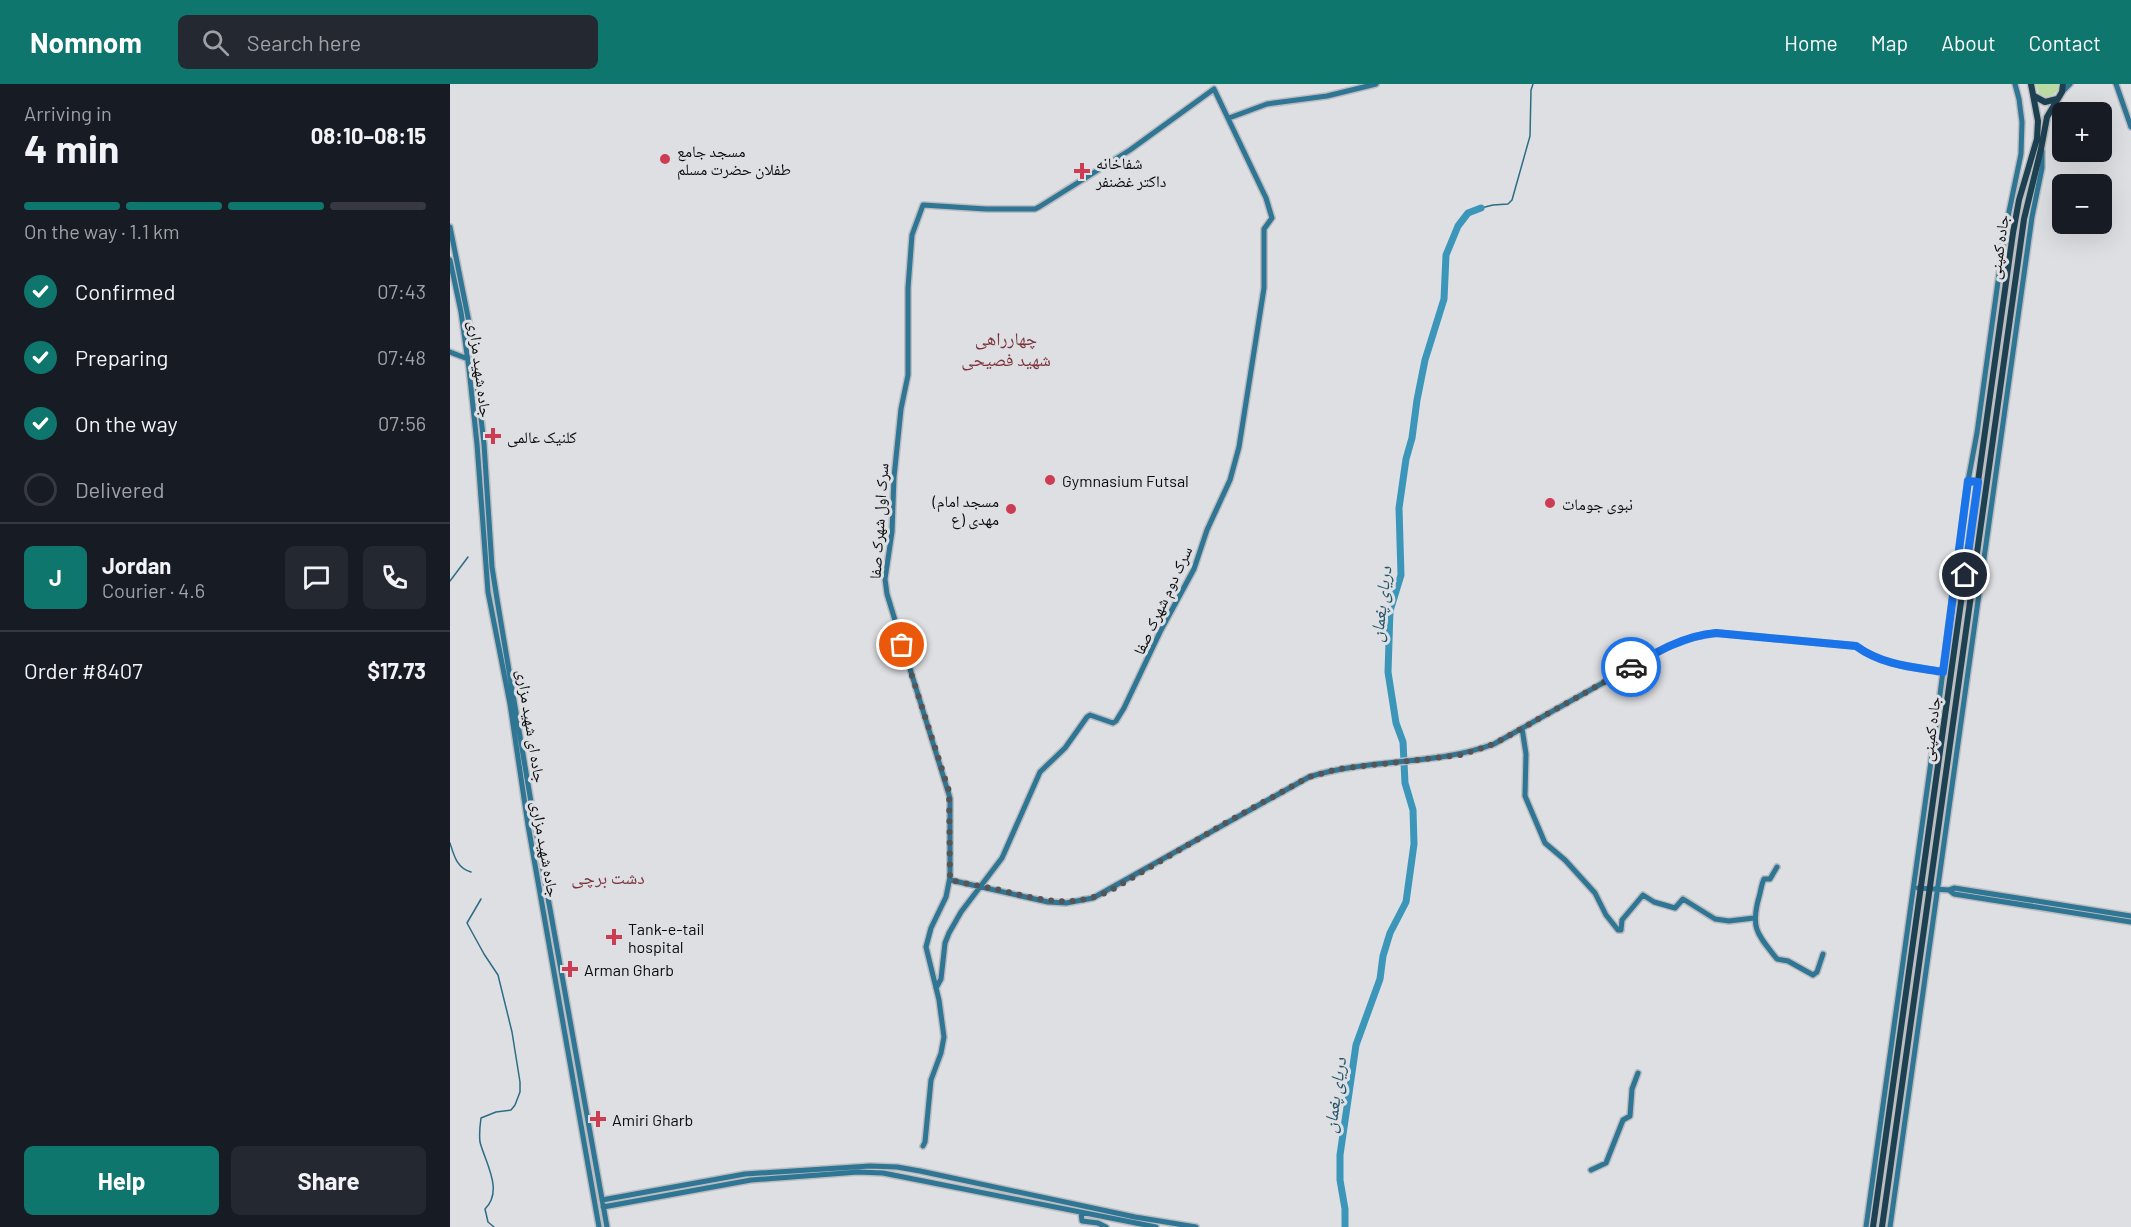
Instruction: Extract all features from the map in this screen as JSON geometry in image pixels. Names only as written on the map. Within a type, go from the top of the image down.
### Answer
[{"type":"highway","name":"جاده کمپنی","points":[[1873,1227],[2015,218],[2037,140],[2038,121],[2031,84]]},
{"type":"highway","points":[[2033,94],[2038,100],[2053,101],[2061,94],[2063,84]]},
{"type":"highway","name":"جاده کمپنی","points":[[1882,1227],[1934,890],[2024,219],[2042,149],[2047,117],[2061,94]]},
{"type":"highway","points":[[1968,481],[1978,482]]},
{"type":"street","points":[[1229,118],[1267,104],[1327,96],[1377,84]]},
{"type":"street","points":[[1866,1227],[1968,481],[2005,234],[2021,154],[2021,111],[2015,84]]},
{"type":"street","points":[[2061,94],[2070,84]]},
{"type":"street","points":[[2116,84],[2131,127]]},
{"type":"street","name":"سرک دوم شهرک صفا","points":[[923,205],[1035,209],[1130,150],[1213,89],[1266,198],[1272,218],[1264,229],[1263,297],[1239,447],[1233,470],[1208,527],[1194,569],[1116,721],[1113,723],[1090,715],[1087,717],[1065,748],[1040,772],[1002,858],[961,912],[945,943],[941,979],[936,988]]},
{"type":"street","name":"سرک اول شهرک صفا","points":[[923,205],[912,235],[908,288],[908,375],[901,409],[894,477],[892,532],[885,579],[895,621],[949,791],[950,880],[927,938],[926,947],[936,988],[944,1041],[931,1080],[923,1146]]},
{"type":"street","name":"جاده ای شهید مزاری","points":[[450,227],[467,311],[474,362],[484,444],[492,567],[534,823],[606,1227]]},
{"type":"street","name":"جاده شهید مزاری","points":[[450,260],[461,312],[477,444],[488,592],[510,704],[526,816],[599,1227]]},
{"type":"street","points":[[450,352],[474,362]]},
{"type":"street","points":[[950,880],[1048,902],[1066,903],[1093,898],[1110,891],[1309,777],[1331,770],[1472,752],[1494,744],[1667,647],[1710,634],[1856,646],[1887,662],[1943,672]]},
{"type":"street","points":[[1522,728],[1526,754],[1525,795],[1545,843],[1565,860],[1595,893],[1606,915],[1616,928],[1621,930],[1622,920],[1643,896],[1675,908],[1683,899],[1715,919],[1729,921],[1754,918]]},
{"type":"street","points":[[1777,867],[1770,879],[1762,881],[1754,918],[1758,934],[1777,959],[1788,961],[1813,975],[1817,972],[1822,954]]},
{"type":"street","points":[[1913,887],[1934,890],[1954,888],[2131,916]]},
{"type":"street","points":[[1890,1227],[1934,890]]},
{"type":"street","points":[[1949,890],[1954,894],[2131,922]]},
{"type":"street","points":[[1591,1170],[1606,1163],[1623,1120],[1630,1116],[1632,1089],[1638,1073]]},
{"type":"street","points":[[602,1200],[746,1174],[884,1169],[920,1171],[1196,1227]]},
{"type":"street","points":[[603,1208],[751,1180],[884,1169],[1081,1213],[1156,1227]]},
{"type":"street","points":[[1081,1213],[1082,1221],[1098,1223],[1106,1227]]},
{"type":"green space","points":[[2036,84],[2058,84],[2058,90],[2046,97],[2039,94]]},
{"type":"waterway","points":[[1481,208],[1508,204],[1512,200],[1530,136],[1533,84]]},
{"type":"waterway","name":"دریای پغمان","points":[[1345,1227],[1340,1155],[1356,1045],[1380,979],[1383,956],[1390,933],[1406,902],[1414,844],[1413,810],[1405,783],[1403,742],[1396,723],[1388,672],[1390,611],[1401,575],[1399,508],[1425,360],[1444,299],[1446,255],[1458,226],[1468,213],[1481,208]]},
{"type":"waterway","points":[[450,581],[468,557]]},
{"type":"waterway","points":[[450,843],[459,864],[471,872]]},
{"type":"waterway","points":[[481,899],[467,923],[498,975],[512,1032],[520,1082],[520,1092],[511,1110],[496,1112],[481,1118],[480,1142],[493,1185],[493,1194],[485,1209],[488,1222],[494,1227]]},
{"type":"way so far","points":[[902,645],[949,791],[950,880],[1048,902],[1066,903],[1093,898],[1110,891],[1309,777],[1331,770],[1443,758],[1472,752],[1494,744],[1631,667]]},
{"type":"place","name":"مسجد جامع طفلان حضرت مسلم","points":[[665,159]]},
{"type":"place","name":"شفاخانه داکتر غضنفر","points":[[1082,171]]},
{"type":"place","name":"کلنیک عالمی","points":[[493,436]]},
{"type":"place","name":"Gymnasium Futsal","points":[[1050,480]]},
{"type":"place","name":"نبوی جومات","points":[[1550,503]]},
{"type":"place","name":"(مسجد امام مهدی (ع","points":[[1011,509]]},
{"type":"place","name":"Tank-e-tail hospital","points":[[614,937]]},
{"type":"place","name":"Arman Gharb","points":[[570,969]]},
{"type":"place","name":"Amiri Gharb","points":[[598,1119]]},
{"type":"district","name":"چهارراهی شهید فصیحی","points":[[1006,348]]},
{"type":"district","name":"دشت برچی","points":[[608,877]]},
{"type":"route","points":[[1631,667],[1667,647],[1693,637],[1716,633],[1856,646],[1887,662],[1943,672],[1968,481],[1978,482],[1965,575]]}]
